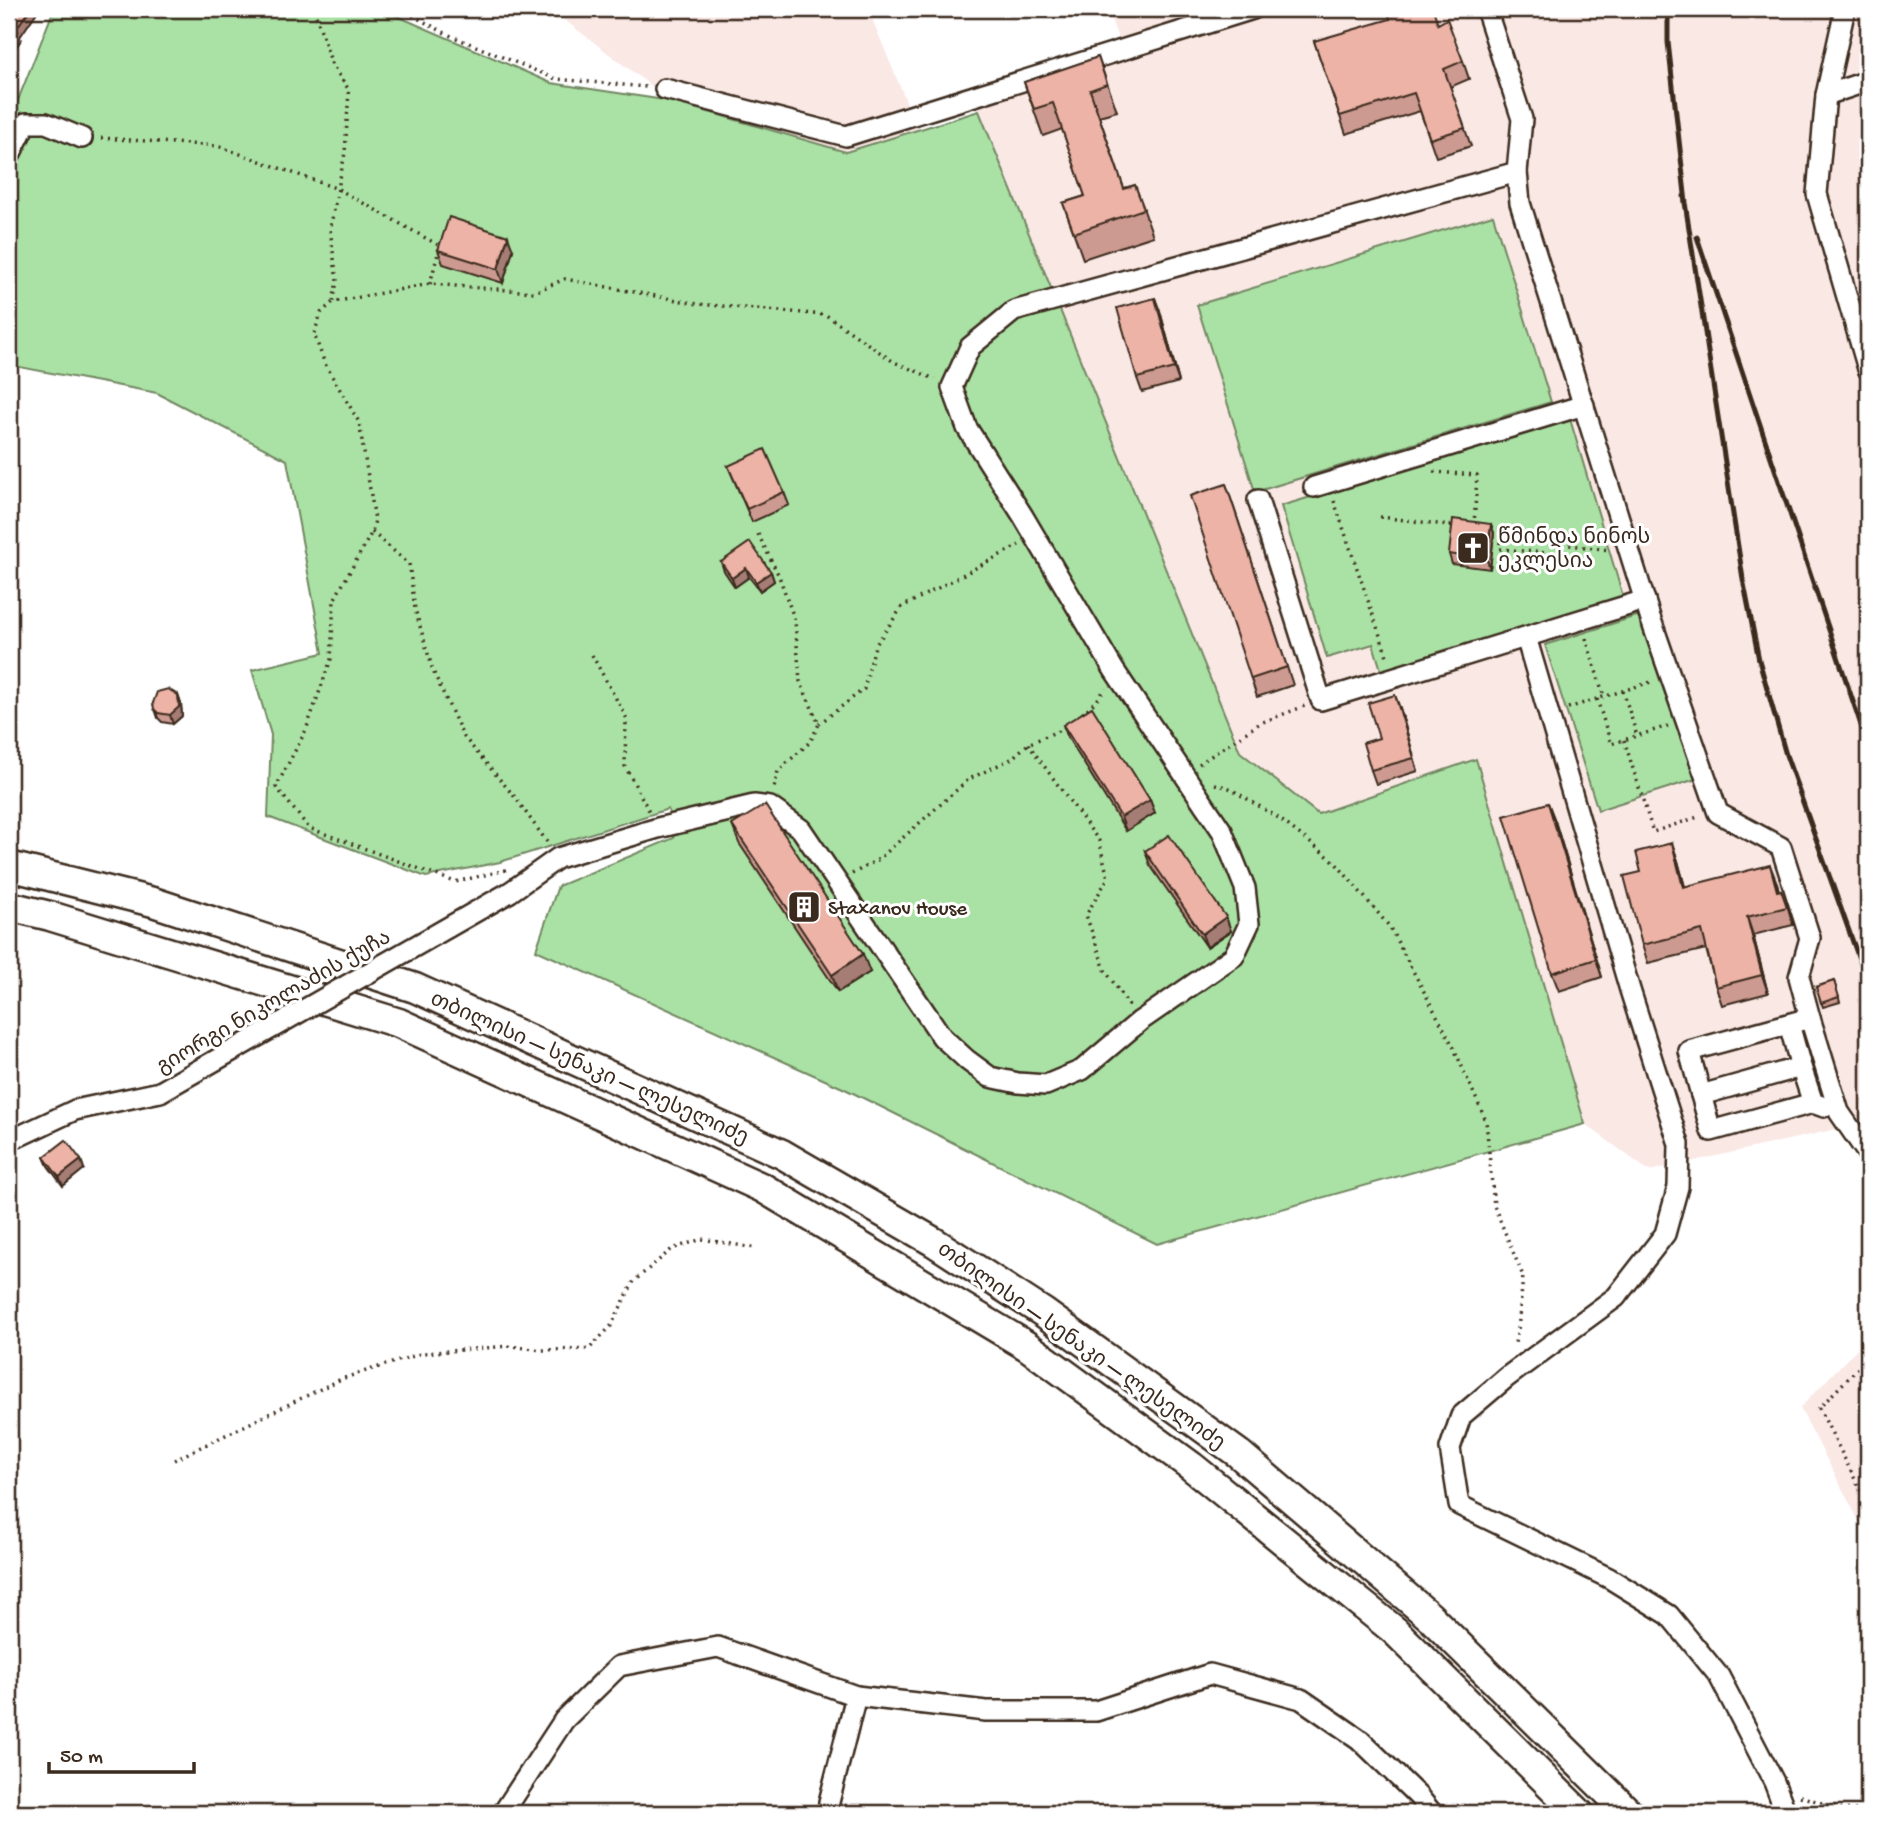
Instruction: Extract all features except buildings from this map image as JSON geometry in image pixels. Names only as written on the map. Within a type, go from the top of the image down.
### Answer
[{"type":"highway","name":"თბილისი — სენაკი — ლესელიძე","points":[[9,866],[153,902],[415,988],[782,1154],[934,1242],[1044,1313],[1240,1454],[1429,1616],[1629,1813]]},
{"type":"highway","name":"თბილისი — სენაკი — ლესელიძე","points":[[9,906],[50,916],[399,1023],[762,1188],[1027,1346],[1191,1466],[1395,1631],[1579,1813]]},
{"type":"street","points":[[665,89],[846,136],[1253,9]]},
{"type":"street","points":[[1486,9],[1522,119],[1517,172],[1520,202],[1645,600],[1718,813],[1781,846],[1810,938],[1799,977],[1810,1018],[1839,1112],[1868,1154]]},
{"type":"street","points":[[1845,9],[1826,94],[1817,194],[1868,369]]},
{"type":"street","points":[[1826,94],[1868,81]]},
{"type":"street","points":[[9,157],[26,123],[46,122],[82,138]]},
{"type":"street","points":[[770,807],[801,829],[942,1037],[990,1077],[1046,1086],[1082,1070],[1140,1021],[1234,956],[1249,924],[1245,888],[1222,831],[1114,670],[967,428],[952,387],[970,347],[1014,311],[1517,172]]},
{"type":"street","points":[[1321,485],[1584,405]]},
{"type":"street","points":[[1258,500],[1321,700],[1645,600]]},
{"type":"street","points":[[1526,637],[1679,1144],[1678,1187],[1665,1234],[1616,1297],[1507,1377],[1461,1416],[1450,1448],[1459,1505],[1609,1578],[1669,1615],[1719,1676],[1774,1782],[1786,1813]]},
{"type":"street","name":"გიორგი ნიკოლაძის ქუჩა","points":[[9,1141],[75,1110],[160,1092],[510,892],[558,858],[658,828],[754,805],[770,807]]},
{"type":"street","points":[[1810,1018],[1689,1051],[1711,1131],[1813,1103],[1839,1112]]},
{"type":"street","points":[[1789,1024],[1813,1103]]},
{"type":"street","points":[[1701,1095],[1801,1067]]},
{"type":"street","points":[[503,1813],[564,1720],[619,1666],[718,1647],[856,1696],[986,1711],[1096,1711],[1210,1674],[1301,1699],[1359,1739],[1432,1813]]},
{"type":"street","points":[[828,1813],[856,1696]]},
{"type":"path","points":[[314,9],[332,65],[349,90],[345,153],[330,229],[337,281],[333,302]]},
{"type":"path","points":[[400,9],[449,35],[556,79],[665,89]]},
{"type":"path","points":[[82,138],[115,137],[218,146],[338,189],[440,246],[430,284]]},
{"type":"path","points":[[507,870],[455,882],[309,828],[276,787],[306,730],[331,659],[334,600],[372,532],[374,520],[359,422],[325,364],[314,334],[321,313],[333,302],[430,284],[534,292],[565,279],[698,304],[826,315],[894,362],[952,387]]},
{"type":"path","points":[[1429,472],[1477,475],[1473,528]]},
{"type":"path","points":[[1321,485],[1394,678]]},
{"type":"path","points":[[1380,517],[1460,526]]},
{"type":"path","points":[[1487,529],[1500,530],[1500,548],[1559,554],[1562,544],[1612,551]]},
{"type":"path","points":[[372,532],[409,564],[415,609],[433,671],[463,736],[514,796],[558,858]]},
{"type":"path","points":[[758,534],[779,576],[795,621],[800,681],[819,724]]},
{"type":"path","points":[[770,807],[778,771],[810,742],[819,724],[864,689],[875,646],[902,607],[1035,536]]},
{"type":"path","points":[[1580,620],[1604,696]]},
{"type":"path","points":[[592,655],[626,717],[625,766],[658,828]]},
{"type":"path","points":[[1079,716],[1100,697],[1114,670]]},
{"type":"path","points":[[1548,714],[1656,680]]},
{"type":"path","points":[[1623,690],[1637,736]]},
{"type":"path","points":[[1597,699],[1611,744],[1670,726]]},
{"type":"path","points":[[1183,774],[1260,723],[1321,700]]},
{"type":"path","points":[[838,883],[878,859],[969,779],[1011,759],[1028,744],[1069,726]]},
{"type":"path","points":[[1624,740],[1653,832],[1699,816],[1718,813]]},
{"type":"path","points":[[1028,744],[1099,841],[1108,878],[1086,915],[1105,970],[1140,1021]]},
{"type":"path","points":[[1183,774],[1228,788],[1277,817],[1334,861],[1389,926],[1452,1044],[1486,1121],[1494,1206],[1523,1276],[1518,1330],[1507,1377]]},
{"type":"path","points":[[174,1461],[341,1379],[423,1353],[510,1346],[542,1350],[589,1349],[611,1326],[634,1281],[672,1249],[702,1239],[755,1248]]},
{"type":"path","points":[[1868,1358],[1819,1408],[1868,1505]]},
{"type":"path","points":[[1774,1782],[1790,1793],[1842,1810],[1868,1811]]},
{"type":"path","points":[[1823,1803],[1826,1813]]},
{"type":"shaded area","points":[[550,9],[868,9],[918,130],[846,152],[671,101]]},
{"type":"shaded area","points":[[1107,9],[1868,9],[1868,1122],[1649,1171],[1585,1124],[1476,759],[1317,814],[1240,753],[970,90],[1119,41]],"holes":[[[1624,600],[1382,672],[1373,644]]]},
{"type":"shaded area","points":[[1868,1337],[1868,1538],[1800,1408]]},
{"type":"green space","points":[[54,9],[381,9],[551,83],[671,101],[846,152],[979,111],[1240,752],[1318,814],[1476,759],[1585,1124],[1157,1244],[845,1089],[536,950],[558,886],[674,838],[668,809],[500,862],[426,877],[268,817],[271,735],[252,670],[323,653],[287,460],[157,393],[9,365],[9,123]]},
{"type":"green space","points":[[1493,215],[1551,402],[1255,492],[1197,305]]},
{"type":"green space","points":[[1570,419],[1624,600],[1382,673],[1373,644],[1327,658],[1281,506]]},
{"type":"green space","points":[[1643,614],[1696,779],[1598,810],[1545,645]]},
{"type":"railway","points":[[1668,9],[1668,42],[1686,203]]},
{"type":"railway","points":[[1684,196],[1743,579],[1759,660],[1786,755],[1868,984]]},
{"type":"railway","points":[[1697,237],[1868,746]]},
{"type":"place","name":"წმინდა ნინოს ეკლესია","points":[[1473,548]]},
{"type":"place","name":"Staxanov House","points":[[804,907]]}]
